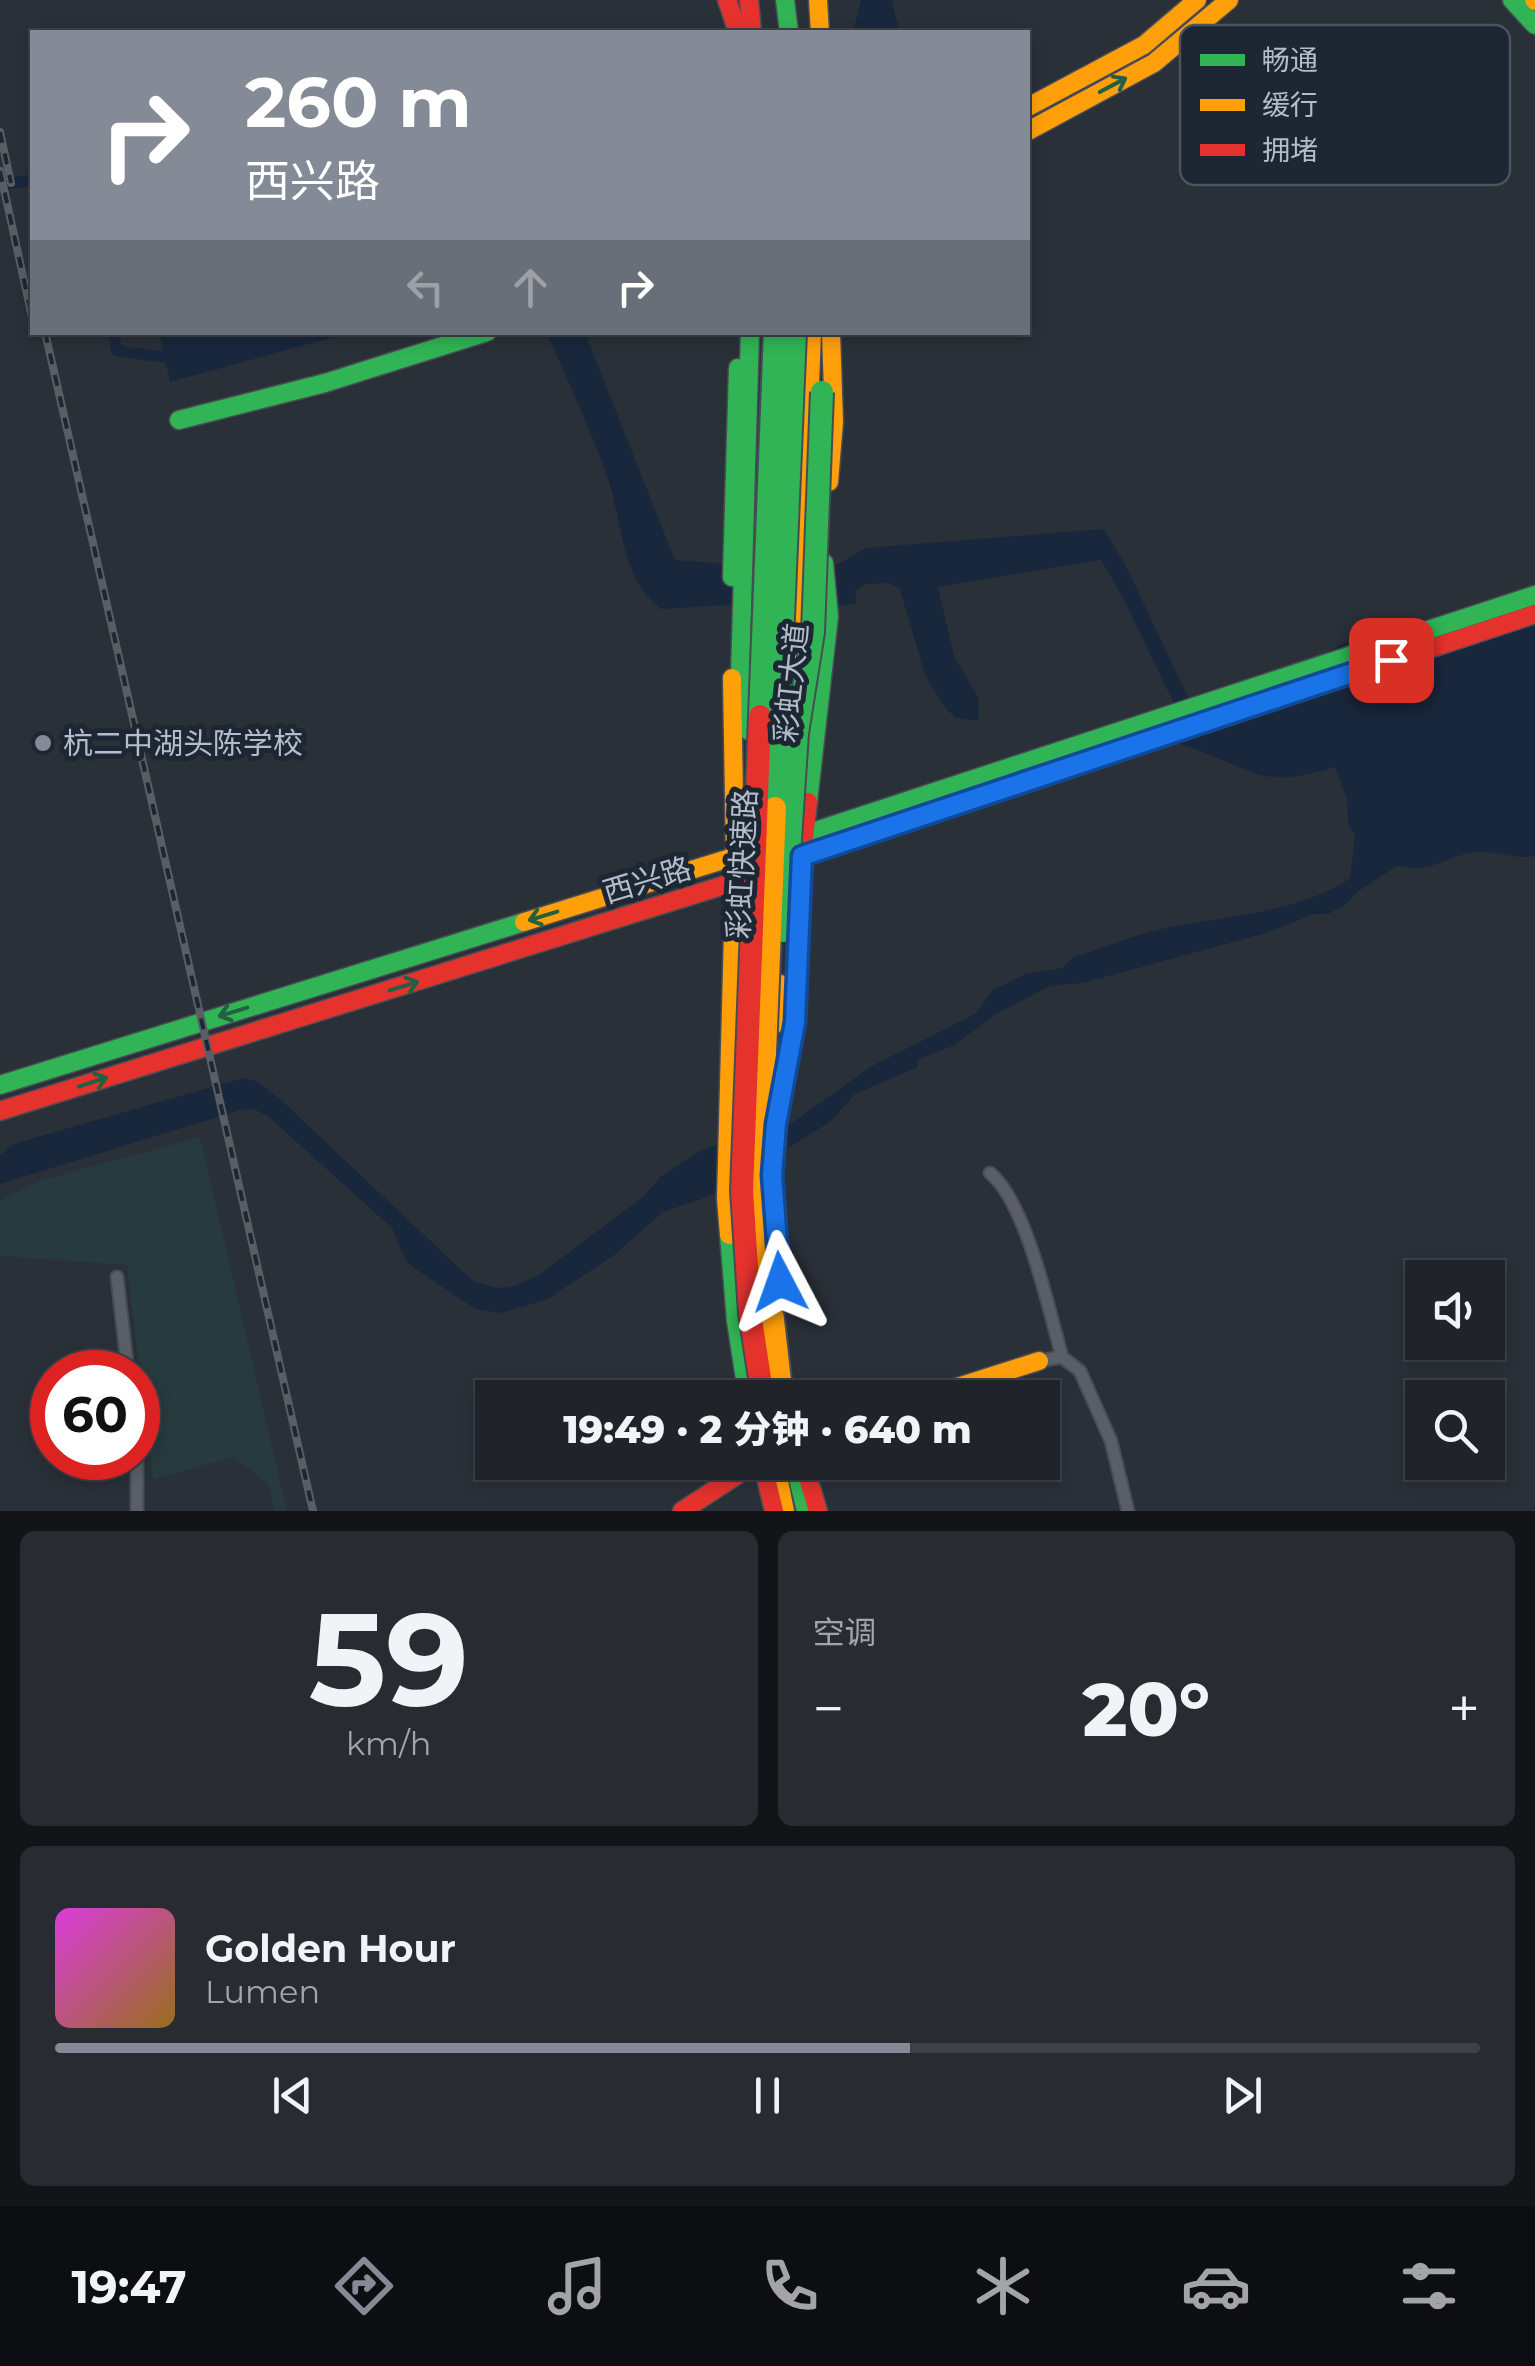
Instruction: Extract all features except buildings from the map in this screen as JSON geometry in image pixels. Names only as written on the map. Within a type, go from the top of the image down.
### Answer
[{"type":"main road","points":[[728,0],[739,30]]},
{"type":"main road","points":[[740,0],[740,30]]},
{"type":"main road","points":[[749,0],[752,30]]},
{"type":"main road","points":[[762,0],[766,30]]},
{"type":"main road","points":[[785,0],[789,30]]},
{"type":"main road","points":[[808,0],[818,17]]},
{"type":"main road","points":[[1030,106],[1144,44],[1197,0]]},
{"type":"main road","points":[[1200,25],[1229,0]]},
{"type":"main road","points":[[1512,0],[1535,25]]},
{"type":"main road","points":[[1030,130],[1154,64],[1180,42]]},
{"type":"main road","points":[[179,420],[325,383],[478,335]]},
{"type":"main road","name":"彩虹大道","points":[[740,335],[731,621],[735,883],[745,1112],[726,1199],[745,1380]]},
{"type":"main road","points":[[748,731],[740,677],[750,335]]},
{"type":"main road","points":[[745,1112],[738,980],[754,636],[759,335]]},
{"type":"main road","name":"彩虹快速路","points":[[760,1380],[750,1313],[743,1210],[775,335]]},
{"type":"main road","name":"彩虹快速路","points":[[780,1380],[760,1199],[745,1112],[795,335]]},
{"type":"main road","points":[[745,1112],[781,984],[797,733],[812,335]]},
{"type":"main road","points":[[797,733],[813,632],[822,356],[828,335]]},
{"type":"main road","name":"彩虹大道","points":[[789,1380],[772,1175],[776,1124],[795,1022],[802,856],[829,616],[824,562],[834,422],[829,335]]},
{"type":"main road","name":"西兴路","points":[[0,1085],[735,857],[1535,596]]},
{"type":"main road","name":"西兴路","points":[[0,1111],[735,883],[802,856],[1535,614]]},
{"type":"main road","points":[[982,1380],[1050,1359]]},
{"type":"main road","points":[[682,1511],[731,1480]]},
{"type":"main road","points":[[765,1480],[774,1511]]},
{"type":"main road","points":[[779,1480],[786,1511]]},
{"type":"main road","points":[[798,1480],[806,1511]]},
{"type":"main road","points":[[809,1480],[818,1511]]},
{"type":"street","points":[[990,1172],[1005,1185],[1029,1246],[1050,1359],[1080,1371],[1111,1441],[1128,1511]]},
{"type":"street","points":[[118,1277],[126,1350]]},
{"type":"street","points":[[137,1480],[138,1511]]},
{"type":"green space","points":[[200,1137],[287,1511],[274,1511],[269,1485],[234,1457],[160,1477],[160,1350],[137,1350],[127,1265],[0,1256],[0,1200],[42,1180]]},
{"type":"water","points":[[861,0],[892,0],[899,30],[854,30]]},
{"type":"water","points":[[167,335],[342,335],[170,382],[160,337]]},
{"type":"water","points":[[548,335],[586,335],[675,560],[809,570],[831,568],[866,548],[1104,529],[1126,566],[1194,710],[1271,708],[1301,698],[1316,660],[1341,644],[1400,634],[1535,596],[1535,856],[1475,852],[1423,867],[1397,866],[1328,914],[1314,914],[1266,933],[1083,983],[1050,986],[994,1015],[955,1045],[917,1060],[918,1067],[855,1094],[830,1122],[710,1196],[663,1212],[613,1256],[546,1300],[500,1313],[475,1309],[407,1263],[392,1228],[269,1117],[254,1109],[240,1110],[0,1184],[0,1155],[13,1144],[243,1078],[259,1082],[281,1100],[473,1281],[497,1288],[514,1286],[539,1275],[645,1195],[660,1177],[703,1149],[790,1124],[872,1066],[975,1014],[993,990],[1026,974],[1062,968],[1072,958],[1142,934],[1294,903],[1335,888],[1350,878],[1355,836],[1348,824],[1347,799],[1335,767],[1294,777],[1265,776],[1175,742],[1154,725],[1177,710],[1101,560],[938,587],[954,656],[978,697],[979,721],[956,718],[945,708],[925,675],[900,590],[889,583],[865,584],[855,591],[857,603],[835,607],[746,604],[661,609],[638,582],[630,565],[607,476]]},
{"type":"waterway","points":[[0,185],[30,180]]},
{"type":"waterway","points":[[114,335],[117,351],[178,359]]},
{"type":"railway","points":[[0,132],[11,183]]},
{"type":"railway","points":[[0,171],[30,308]]},
{"type":"railway","points":[[46,335],[313,1511]]},
{"type":"traffic: fast","points":[[785,0],[789,30]]},
{"type":"traffic: fast","points":[[1512,0],[1535,25]]},
{"type":"traffic: fast","points":[[179,420],[325,383],[477,335]]},
{"type":"traffic: fast","points":[[749,731],[740,677],[750,335]]},
{"type":"traffic: fast","points":[[760,716],[775,335]]},
{"type":"traffic: fast","points":[[775,808],[795,335]]},
{"type":"traffic: fast","points":[[732,577],[738,368]]},
{"type":"traffic: fast","points":[[784,931],[797,733],[813,632],[822,392]]},
{"type":"traffic: fast","points":[[808,802],[829,616],[824,563]]},
{"type":"traffic: fast","points":[[794,838],[1535,595]]},
{"type":"traffic: fast","points":[[0,1085],[524,922]]},
{"type":"traffic: fast","points":[[729,1235],[745,1380]]},
{"type":"traffic: fast","points":[[798,1480],[806,1511]]},
{"type":"traffic: slow","points":[[818,0],[820,30]]},
{"type":"traffic: slow","points":[[1030,106],[1144,45],[1197,0]]},
{"type":"traffic: slow","points":[[1199,25],[1229,0]]},
{"type":"traffic: slow","points":[[1030,130],[1154,63],[1180,41]]},
{"type":"traffic: slow","points":[[799,670],[812,335]]},
{"type":"traffic: slow","points":[[829,482],[834,422],[831,335]]},
{"type":"traffic: slow","points":[[729,1235],[726,1199],[735,857],[732,678]]},
{"type":"traffic: slow","points":[[775,808],[759,1199],[780,1380]]},
{"type":"traffic: slow","points":[[524,922],[746,853]]},
{"type":"traffic: slow","points":[[774,1025],[781,984]]},
{"type":"traffic: slow","points":[[979,1380],[1039,1361]]},
{"type":"traffic: slow","points":[[779,1480],[785,1511]]},
{"type":"traffic: jam","points":[[727,0],[737,30]]},
{"type":"traffic: jam","points":[[749,0],[752,30]]},
{"type":"traffic: jam","points":[[791,860],[1535,614]]},
{"type":"traffic: jam","points":[[760,716],[742,1191],[750,1313],[760,1380]]},
{"type":"traffic: jam","points":[[780,1293],[772,1175],[776,1125],[795,1022],[808,802]]},
{"type":"traffic: jam","points":[[0,1111],[744,879]]},
{"type":"traffic: jam","points":[[682,1511],[729,1480]]},
{"type":"traffic: jam","points":[[766,1480],[774,1511]]},
{"type":"traffic: jam","points":[[809,1480],[818,1511]]},
{"type":"place","name":"杭二中湖头陈学校","points":[[43,743]]},
{"type":"route","points":[[780,1282],[772,1175],[776,1124],[795,1022],[802,856],[1391,660]]}]
